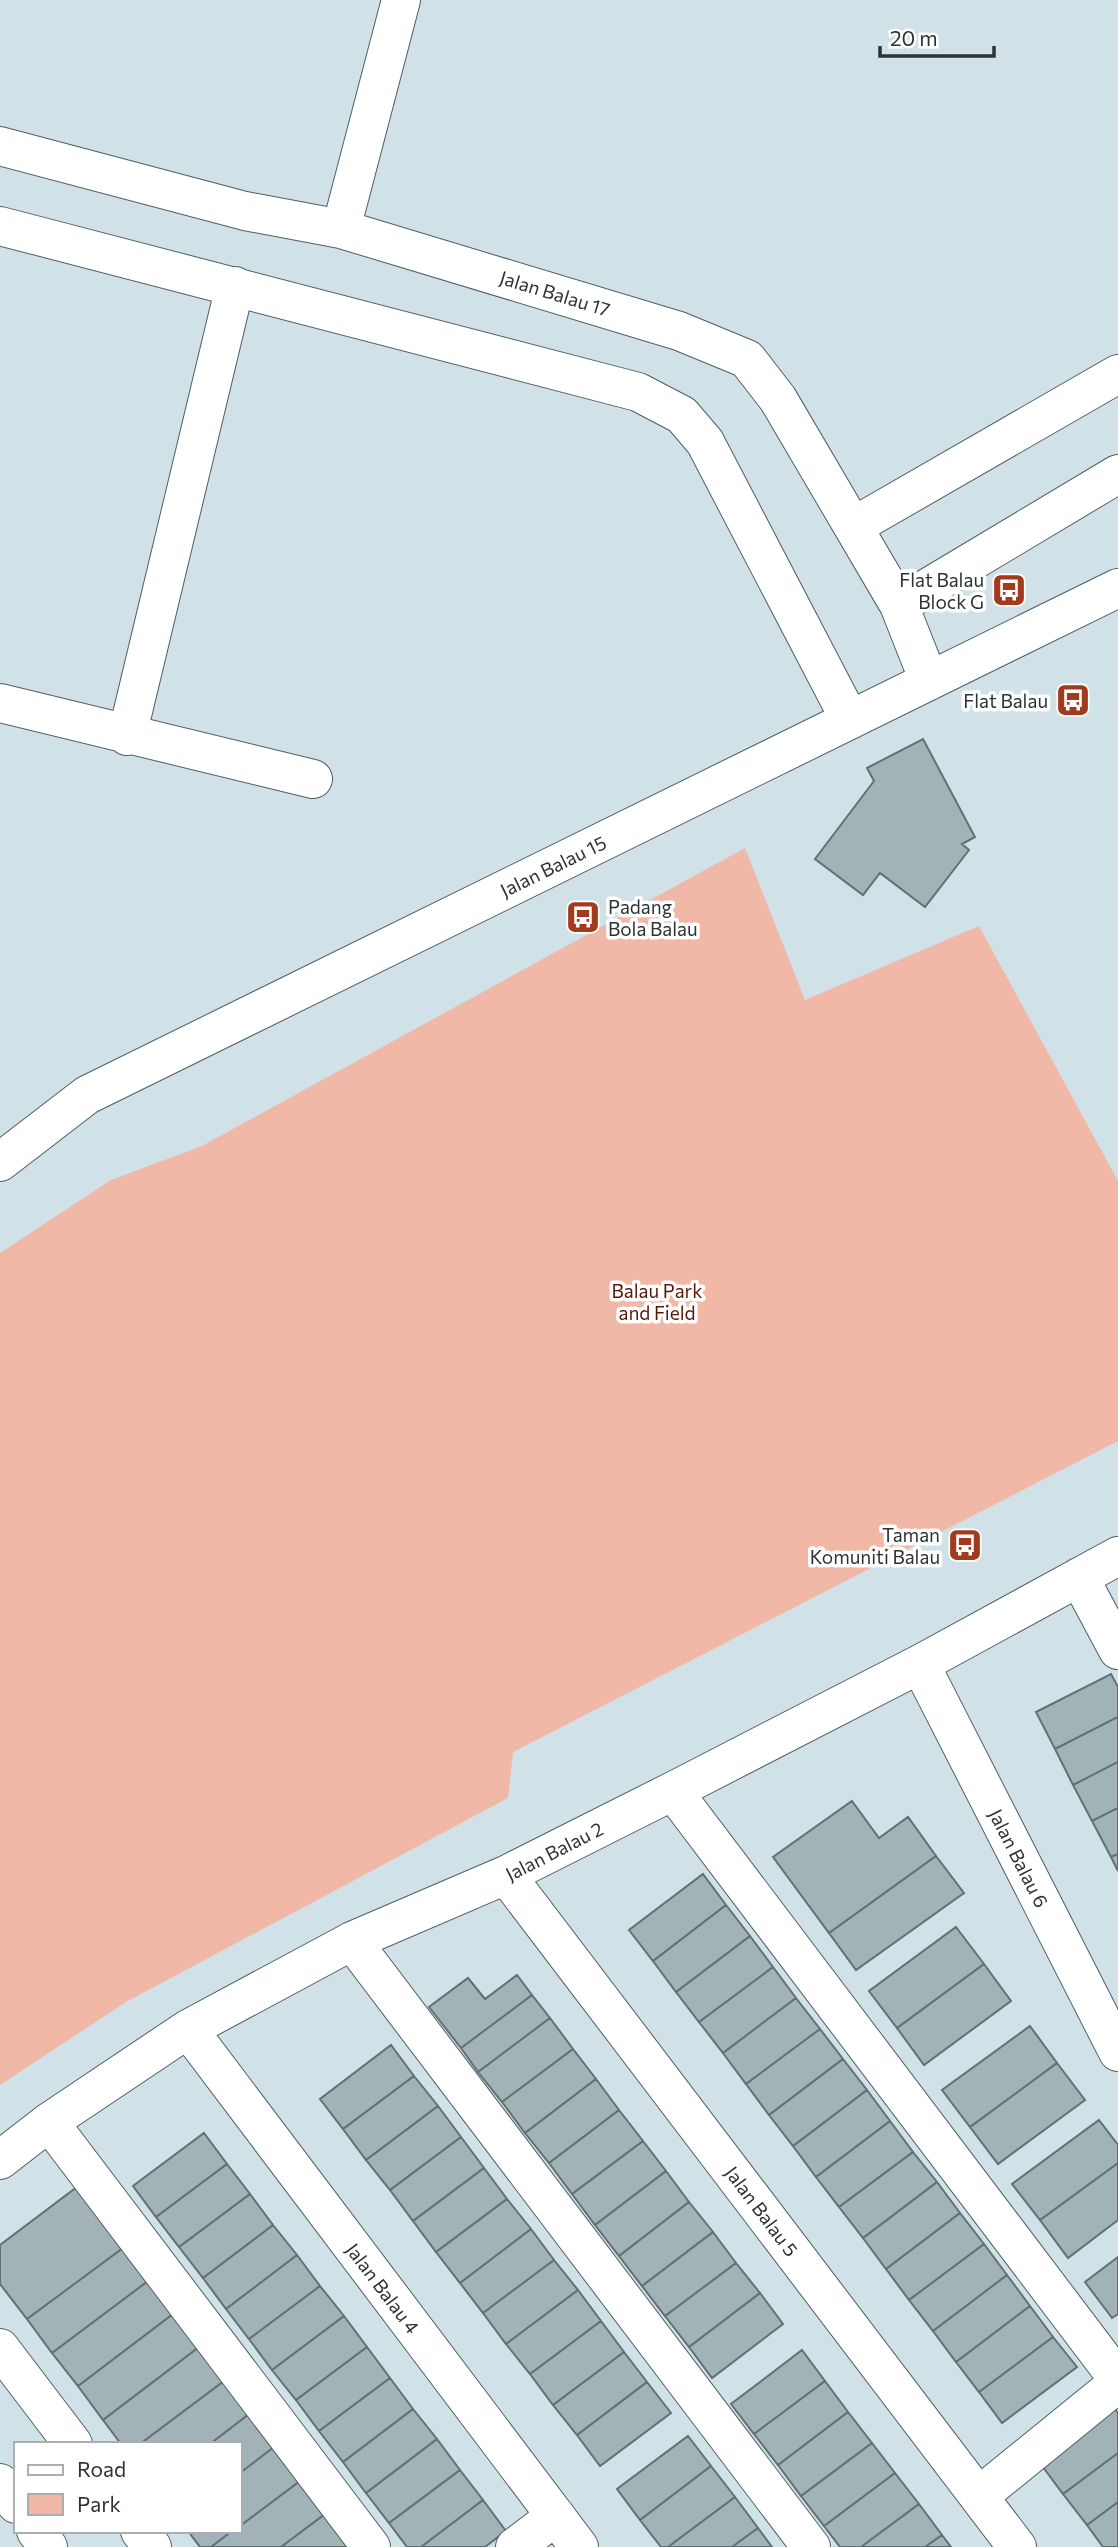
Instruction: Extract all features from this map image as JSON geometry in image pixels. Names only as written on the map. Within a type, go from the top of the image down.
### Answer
[{"type":"street","points":[[341,229],[401,0]]},
{"type":"street","name":"Jalan Balau 17","points":[[0,146],[245,211],[341,229],[679,331],[747,359],[778,399],[899,605],[929,681]]},
{"type":"street","points":[[0,226],[638,392],[682,415],[705,442],[727,481],[850,720]]},
{"type":"street","points":[[127,736],[235,286]]},
{"type":"street","points":[[854,526],[1118,374]]},
{"type":"street","points":[[899,605],[1118,474]]},
{"type":"street","name":"Jalan Balau 15","points":[[0,1162],[87,1095],[1118,588]]},
{"type":"street","points":[[0,703],[127,736],[313,779]]},
{"type":"street","name":"Jalan Balau 2","points":[[0,2160],[49,2122],[188,2029],[352,1941],[506,1875],[673,1791],[920,1664],[1118,1556]]},
{"type":"street","points":[[1079,1577],[1118,1650]]},
{"type":"street","name":"Jalan Balau 6","points":[[920,1664],[1118,2052]]},
{"type":"street","points":[[673,1791],[1118,2381],[979,2496]]},
{"type":"street","name":"Jalan Balau 5","points":[[506,1875],[1017,2547]]},
{"type":"street","points":[[352,1941],[811,2547]]},
{"type":"street","name":"Jalan Balau 4","points":[[188,2029],[579,2547]]},
{"type":"street","points":[[49,2122],[370,2547]]},
{"type":"street","points":[[0,2348],[71,2442]]},
{"type":"street","points":[[0,2483],[14,2501]]},
{"type":"street","points":[[515,2547],[556,2516]]},
{"type":"green space","name":"Balau Park and Field","points":[[745,848],[805,1000],[979,926],[1118,1181],[1118,1441],[513,1752],[508,1798],[126,2002],[0,2085],[0,1253],[111,1180],[202,1146]]},
{"type":"building","points":[[923,739],[975,837],[962,844],[969,850],[925,907],[880,873],[863,895],[815,859],[874,781],[867,768]]},
{"type":"building","points":[[1111,1674],[1118,1687],[1118,1717],[1055,1749],[1036,1712]]},
{"type":"building","points":[[1118,1717],[1118,1762],[1073,1785],[1055,1749]]},
{"type":"building","points":[[1118,1762],[1118,1808],[1092,1821],[1073,1785]]},
{"type":"building","points":[[852,1801],[879,1838],[908,1817],[936,1856],[829,1933],[773,1857]]},
{"type":"building","points":[[1118,1808],[1118,1854],[1111,1857],[1092,1821]]},
{"type":"building","points":[[1118,1854],[1118,1871],[1111,1857]]},
{"type":"building","points":[[936,1856],[964,1893],[856,1970],[829,1933]]},
{"type":"building","points":[[703,1874],[726,1905],[653,1961],[629,1930]]},
{"type":"building","points":[[726,1905],[750,1936],[676,1992],[653,1961]]},
{"type":"building","points":[[956,1927],[984,1964],[897,2028],[869,1991]]},
{"type":"building","points":[[750,1936],[773,1967],[699,2022],[676,1992]]},
{"type":"building","points":[[984,1964],[1011,2001],[924,2065],[897,2028]]},
{"type":"building","points":[[773,1967],[796,1998],[723,2053],[699,2022]]},
{"type":"building","points":[[517,1975],[532,1995],[461,2048],[429,2007],[468,1978],[485,1999]]},
{"type":"building","points":[[532,1995],[550,2018],[478,2072],[461,2048]]},
{"type":"building","points":[[796,1998],[820,2029],[746,2084],[723,2053]]},
{"type":"building","points":[[550,2018],[573,2049],[502,2102],[478,2072]]},
{"type":"building","points":[[1030,2026],[1057,2063],[970,2127],[942,2090]]},
{"type":"building","points":[[820,2029],[843,2059],[769,2115],[746,2084]]},
{"type":"building","points":[[391,2045],[414,2076],[343,2129],[320,2099]]},
{"type":"building","points":[[573,2049],[596,2079],[525,2133],[502,2102]]},
{"type":"building","points":[[843,2059],[867,2090],[793,2146],[769,2115]]},
{"type":"building","points":[[1057,2063],[1085,2100],[998,2164],[970,2127]]},
{"type":"building","points":[[414,2076],[438,2106],[366,2160],[343,2129]]},
{"type":"building","points":[[596,2079],[619,2110],[549,2163],[525,2133]]},
{"type":"building","points":[[867,2090],[890,2121],[816,2177],[793,2146]]},
{"type":"building","points":[[438,2106],[461,2137],[390,2190],[366,2160]]},
{"type":"building","points":[[619,2110],[643,2141],[572,2194],[549,2163]]},
{"type":"building","points":[[1099,2120],[1118,2145],[1118,2163],[1040,2220],[1012,2184]]},
{"type":"building","points":[[890,2121],[913,2152],[839,2207],[816,2177]]},
{"type":"building","points":[[204,2133],[227,2164],[156,2217],[133,2186]]},
{"type":"building","points":[[461,2137],[484,2168],[413,2221],[390,2190]]},
{"type":"building","points":[[643,2141],[666,2171],[595,2225],[572,2194]]},
{"type":"building","points":[[913,2152],[937,2182],[863,2238],[839,2207]]},
{"type":"building","points":[[1118,2163],[1118,2220],[1068,2258],[1040,2220]]},
{"type":"building","points":[[227,2164],[250,2194],[179,2247],[156,2217]]},
{"type":"building","points":[[484,2168],[507,2199],[436,2252],[413,2221]]},
{"type":"building","points":[[666,2171],[689,2202],[619,2256],[595,2225]]},
{"type":"building","points":[[937,2182],[960,2213],[886,2269],[863,2238]]},
{"type":"building","points":[[77,2187],[123,2248],[27,2319],[0,2284],[0,2245]]},
{"type":"building","points":[[250,2194],[273,2225],[203,2278],[179,2247]]},
{"type":"building","points":[[507,2199],[531,2229],[460,2283],[436,2252]]},
{"type":"building","points":[[689,2202],[713,2232],[642,2286],[619,2256]]},
{"type":"building","points":[[960,2213],[984,2244],[909,2300],[886,2269]]},
{"type":"building","points":[[273,2225],[297,2255],[226,2309],[203,2278]]},
{"type":"building","points":[[531,2229],[554,2260],[483,2313],[460,2283]]},
{"type":"building","points":[[713,2232],[736,2263],[665,2316],[642,2286]]},
{"type":"building","points":[[984,2244],[1007,2275],[933,2331],[909,2300]]},
{"type":"building","points":[[123,2248],[148,2281],[52,2353],[27,2319]]},
{"type":"building","points":[[297,2255],[320,2286],[249,2339],[226,2309]]},
{"type":"building","points":[[1118,2257],[1118,2314],[1112,2318],[1085,2282]]},
{"type":"building","points":[[554,2260],[578,2290],[506,2344],[483,2313]]},
{"type":"building","points":[[736,2263],[760,2293],[689,2347],[665,2316]]},
{"type":"building","points":[[1007,2275],[1030,2306],[956,2362],[933,2331]]},
{"type":"building","points":[[148,2281],[173,2314],[78,2386],[52,2353]]},
{"type":"building","points":[[320,2286],[344,2316],[272,2370],[249,2339]]},
{"type":"building","points":[[578,2290],[601,2321],[530,2374],[506,2344]]},
{"type":"building","points":[[760,2293],[783,2324],[712,2378],[689,2347]]},
{"type":"building","points":[[1030,2306],[1053,2337],[979,2392],[956,2362]]},
{"type":"building","points":[[173,2314],[199,2347],[103,2420],[78,2386]]},
{"type":"building","points":[[344,2316],[367,2347],[296,2400],[272,2370]]},
{"type":"building","points":[[601,2321],[624,2352],[553,2405],[530,2374]]},
{"type":"building","points":[[1053,2337],[1077,2367],[1002,2423],[979,2392]]},
{"type":"building","points":[[199,2347],[224,2381],[143,2442],[120,2442],[103,2420]]},
{"type":"building","points":[[367,2347],[390,2378],[319,2431],[296,2400]]},
{"type":"building","points":[[802,2350],[825,2381],[754,2434],[731,2404]]},
{"type":"building","points":[[624,2352],[647,2382],[577,2435],[553,2405]]},
{"type":"building","points":[[390,2378],[413,2409],[343,2462],[319,2431]]},
{"type":"building","points":[[224,2381],[249,2414],[213,2442],[143,2442]]},
{"type":"building","points":[[825,2381],[848,2412],[778,2465],[754,2434]]},
{"type":"building","points":[[647,2382],[671,2413],[600,2466],[577,2435]]},
{"type":"building","points":[[1114,2408],[1118,2413],[1118,2453],[1063,2494],[1040,2463]]},
{"type":"building","points":[[413,2409],[437,2439],[366,2493],[343,2462]]},
{"type":"building","points":[[848,2412],[872,2443],[801,2496],[778,2465]]},
{"type":"building","points":[[249,2414],[274,2447],[242,2471],[242,2442],[213,2442]]},
{"type":"building","points":[[688,2436],[711,2466],[640,2520],[617,2489]]},
{"type":"building","points":[[437,2439],[460,2470],[389,2523],[366,2493]]},
{"type":"building","points":[[872,2443],[895,2473],[824,2526],[801,2496]]},
{"type":"building","points":[[274,2447],[300,2481],[242,2524],[242,2471]]},
{"type":"building","points":[[1118,2453],[1118,2502],[1087,2525],[1063,2494]]},
{"type":"building","points":[[711,2466],[735,2497],[668,2547],[661,2547],[640,2520]]},
{"type":"building","points":[[460,2470],[483,2500],[421,2547],[407,2547],[389,2523]]},
{"type":"building","points":[[895,2473],[919,2504],[861,2547],[840,2547],[824,2526]]},
{"type":"building","points":[[300,2481],[325,2514],[281,2547],[211,2547],[229,2533],[242,2533],[242,2524]]},
{"type":"building","points":[[735,2497],[758,2528],[732,2547],[668,2547]]},
{"type":"building","points":[[483,2500],[506,2531],[485,2547],[421,2547]]},
{"type":"building","points":[[1118,2502],[1118,2547],[1103,2547],[1087,2525]]},
{"type":"building","points":[[919,2504],[942,2535],[925,2547],[861,2547]]},
{"type":"building","points":[[325,2514],[350,2547],[281,2547]]},
{"type":"building","points":[[758,2528],[772,2547],[732,2547]]},
{"type":"building","points":[[190,2533],[229,2533],[211,2547],[200,2547]]},
{"type":"building","points":[[942,2535],[951,2547],[925,2547]]},
{"type":"place","name":"Flat Balau Block G","points":[[1009,590]]},
{"type":"place","name":"Flat Balau","points":[[1073,700]]},
{"type":"place","name":"Padang Bola Balau","points":[[583,917]]},
{"type":"place","name":"Taman Komuniti Balau","points":[[965,1545]]}]
